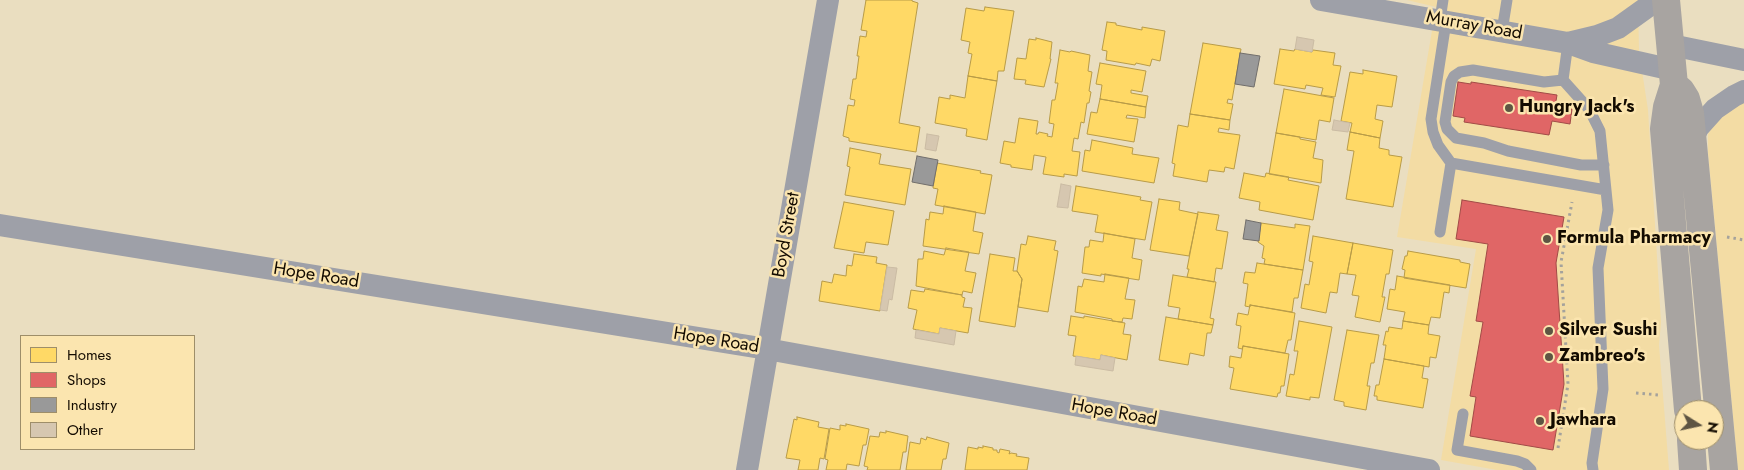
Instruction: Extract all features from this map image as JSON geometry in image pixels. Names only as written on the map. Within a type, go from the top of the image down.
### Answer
[{"type":"highway","points":[[1666,0],[1673,67],[1690,113],[1724,470]]},
{"type":"highway","points":[[1673,67],[1664,129],[1687,400]]},
{"type":"highway","points":[[1692,450],[1693,470]]},
{"type":"street","name":"Boyd Street","points":[[747,470],[828,0]]},
{"type":"street","name":"Murray Road","points":[[1321,0],[1443,14],[1502,31],[1568,43],[1593,52],[1673,67],[1744,60]]},
{"type":"street","name":"Murray Road","points":[[1568,43],[1597,36],[1618,28],[1657,0]]},
{"type":"street","points":[[1693,138],[1698,128],[1716,109],[1734,96],[1744,92]]},
{"type":"street","name":"Hope Road","points":[[0,226],[768,349],[1429,470]]},
{"type":"lane","points":[[1502,31],[1507,0]]},
{"type":"lane","points":[[1443,14],[1431,119],[1438,145],[1451,163],[1606,190]]},
{"type":"lane","points":[[1568,43],[1563,80],[1589,109],[1600,131],[1608,210],[1598,268],[1604,389],[1593,470]]},
{"type":"lane","points":[[1563,80],[1544,82],[1473,70],[1460,72],[1454,76],[1451,82],[1445,122],[1447,129],[1456,138],[1484,143],[1508,151],[1581,165],[1604,165]]},
{"type":"lane","points":[[1440,232],[1451,163]]},
{"type":"lane","points":[[1463,414],[1457,450],[1517,460],[1531,470]]},
{"type":"path","points":[[1558,448],[1568,384],[1561,262],[1572,201],[1575,197]]},
{"type":"path","points":[[1720,236],[1744,240]]},
{"type":"path","points":[[1636,393],[1659,396]]},
{"type":"shaded area","points":[[1407,0],[1638,0],[1639,51],[1648,110],[1661,322],[1659,345],[1669,470],[1497,470],[1441,460],[1476,249],[1397,237],[1436,7]]},
{"type":"shaded area","points":[[1744,101],[1744,470],[1738,470],[1708,152],[1708,134],[1716,119]]},
{"type":"building: Homes","points":[[866,0],[912,0],[918,3],[899,123],[920,127],[916,152],[849,141],[849,138],[843,136],[848,105],[854,106],[855,100],[850,99],[853,79],[856,79],[860,36],[866,37],[867,31],[861,30]]},
{"type":"building: Homes","points":[[985,7],[1014,11],[1004,71],[998,71],[997,81],[968,76],[972,54],[968,53],[970,42],[961,40],[966,8],[984,11]]},
{"type":"building: Homes","points":[[1107,22],[1142,30],[1142,27],[1165,31],[1160,61],[1152,59],[1150,66],[1106,60],[1107,51],[1102,50]]},
{"type":"building: Homes","points":[[1036,38],[1052,42],[1051,59],[1044,87],[1025,84],[1026,80],[1014,79],[1017,58],[1026,59],[1029,39],[1036,40]]},
{"type":"building: Homes","points":[[1203,43],[1241,49],[1232,100],[1228,99],[1227,103],[1233,104],[1230,120],[1190,114]]},
{"type":"building: Homes","points":[[1280,49],[1335,53],[1333,65],[1341,66],[1335,97],[1321,95],[1323,88],[1306,85],[1305,89],[1274,84]]},
{"type":"building: Homes","points":[[1060,50],[1090,55],[1088,71],[1092,72],[1089,103],[1087,103],[1084,123],[1081,122],[1078,139],[1074,138],[1072,151],[1080,152],[1077,176],[1064,174],[1064,177],[1043,174],[1046,157],[1034,155],[1032,170],[1011,167],[1011,165],[1000,163],[1004,141],[1015,143],[1019,118],[1038,121],[1036,134],[1039,132],[1052,137],[1054,124],[1049,123],[1052,100],[1055,100],[1058,83],[1055,83]]},
{"type":"building: Homes","points":[[1100,63],[1146,71],[1142,92],[1131,90],[1131,93],[1148,96],[1146,107],[1100,99],[1102,85],[1096,84]]},
{"type":"building: Homes","points":[[1363,70],[1397,76],[1392,107],[1377,105],[1375,119],[1383,121],[1380,138],[1350,132],[1352,123],[1341,121],[1350,72],[1363,74]]},
{"type":"building: Homes","points":[[968,76],[997,81],[987,140],[966,136],[967,129],[935,123],[939,97],[950,99],[950,95],[965,98]]},
{"type":"building: Homes","points":[[1284,89],[1334,98],[1330,122],[1319,120],[1316,140],[1276,133]]},
{"type":"building: Homes","points":[[1100,99],[1146,107],[1145,118],[1127,115],[1126,118],[1138,119],[1134,142],[1087,134],[1091,112],[1097,113]]},
{"type":"building: Homes","points":[[1190,114],[1230,120],[1229,130],[1219,128],[1218,132],[1240,135],[1234,169],[1225,167],[1224,172],[1209,170],[1207,182],[1173,176],[1175,164],[1172,163],[1178,125],[1188,127]]},
{"type":"building: Homes","points":[[1350,132],[1380,138],[1379,148],[1389,150],[1389,155],[1402,157],[1393,207],[1346,199],[1354,151],[1347,150]]},
{"type":"building: Homes","points":[[1276,133],[1316,142],[1313,158],[1323,160],[1321,183],[1269,174]]},
{"type":"building: Homes","points":[[1092,140],[1133,148],[1132,154],[1159,158],[1154,183],[1082,171],[1085,150],[1090,151]]},
{"type":"building: Homes","points":[[850,148],[881,154],[879,164],[911,169],[905,205],[845,195],[850,167],[847,166]]},
{"type":"building: Homes","points":[[937,163],[981,171],[980,173],[992,175],[985,214],[935,205],[938,189],[933,188]]},
{"type":"building: Homes","points":[[1244,173],[1265,177],[1266,173],[1289,177],[1288,180],[1319,186],[1313,220],[1259,210],[1260,202],[1239,198]]},
{"type":"building: Homes","points":[[1076,186],[1141,197],[1140,200],[1152,202],[1145,240],[1095,232],[1098,215],[1072,211]]},
{"type":"building: Homes","points":[[1159,199],[1180,202],[1179,210],[1198,214],[1189,256],[1150,250]]},
{"type":"building: Homes","points":[[844,202],[894,211],[888,245],[866,242],[864,253],[834,248]]},
{"type":"building: Homes","points":[[944,206],[976,212],[973,231],[983,233],[979,254],[923,246],[926,219],[929,220],[930,212],[943,214]]},
{"type":"building: Homes","points":[[1198,212],[1219,215],[1216,230],[1228,232],[1222,269],[1216,268],[1214,282],[1187,277]]},
{"type":"building: Homes","points":[[1261,223],[1295,228],[1295,224],[1310,226],[1303,270],[1264,264],[1265,259],[1262,258],[1264,246],[1258,242]]},
{"type":"building: Homes","points":[[1104,233],[1135,239],[1132,258],[1142,260],[1139,280],[1082,273],[1085,247],[1089,247],[1090,240],[1103,242]]},
{"type":"building: Homes","points":[[1028,236],[1056,241],[1054,250],[1058,251],[1048,312],[1018,307],[1022,279],[1017,271],[1021,244],[1026,245]]},
{"type":"building: Homes","points":[[1313,236],[1353,243],[1347,274],[1340,273],[1337,293],[1330,292],[1326,313],[1301,308],[1305,284],[1309,285],[1313,262],[1309,261]]},
{"type":"building: Homes","points":[[1353,243],[1393,250],[1389,274],[1386,274],[1382,297],[1385,297],[1380,322],[1355,317],[1359,296],[1352,295],[1356,275],[1347,274]]},
{"type":"building: Homes","points":[[946,248],[969,252],[965,271],[976,273],[972,293],[963,291],[962,295],[916,286],[918,259],[923,259],[924,251],[944,255]]},
{"type":"building: Homes","points":[[1408,251],[1460,260],[1460,262],[1470,264],[1466,288],[1404,278],[1405,270],[1402,269]]},
{"type":"building: Homes","points":[[854,254],[877,257],[876,263],[887,265],[880,311],[819,301],[822,281],[832,283],[834,274],[846,276],[847,265],[852,266]]},
{"type":"building: Homes","points":[[990,254],[1015,258],[1013,271],[1017,271],[1022,279],[1015,327],[979,321]]},
{"type":"building: Homes","points":[[1257,263],[1303,270],[1298,298],[1294,298],[1292,312],[1250,305],[1250,307],[1245,306],[1248,284],[1243,283],[1245,272],[1255,273]]},
{"type":"building: Homes","points":[[1105,274],[1129,278],[1125,299],[1135,300],[1132,319],[1123,318],[1122,322],[1112,321],[1112,319],[1075,312],[1078,286],[1082,287],[1084,279],[1104,282]]},
{"type":"building: Homes","points":[[1173,275],[1216,282],[1210,318],[1214,319],[1213,325],[1178,319],[1180,308],[1168,306]]},
{"type":"building: Homes","points":[[1397,276],[1450,285],[1449,293],[1444,292],[1440,318],[1431,317],[1429,325],[1403,321],[1405,312],[1387,309],[1390,289],[1395,290]]},
{"type":"building: Homes","points":[[925,289],[962,295],[965,298],[963,307],[972,308],[968,333],[940,328],[939,334],[913,329],[917,310],[908,308],[911,290],[924,292]]},
{"type":"building: Homes","points":[[1250,305],[1295,313],[1291,340],[1288,340],[1285,353],[1243,346],[1242,349],[1238,348],[1241,326],[1236,325],[1238,313],[1248,315]]},
{"type":"building: Homes","points":[[1071,316],[1084,318],[1084,316],[1125,323],[1123,334],[1131,335],[1127,360],[1101,355],[1100,360],[1073,356],[1076,336],[1068,335]]},
{"type":"building: Homes","points":[[1166,317],[1213,325],[1211,333],[1207,333],[1204,356],[1190,353],[1188,365],[1159,360]]},
{"type":"building: Homes","points":[[1299,321],[1332,327],[1319,398],[1310,397],[1310,400],[1286,396],[1290,374],[1294,375],[1298,351],[1294,351]]},
{"type":"building: Homes","points":[[1403,321],[1429,325],[1428,334],[1440,336],[1436,358],[1430,357],[1429,367],[1384,359],[1386,345],[1383,345],[1386,331],[1388,332],[1389,327],[1402,329]]},
{"type":"building: Homes","points":[[1347,330],[1379,335],[1374,363],[1371,363],[1367,386],[1370,386],[1366,410],[1344,406],[1344,402],[1334,400]]},
{"type":"building: Homes","points":[[1243,346],[1289,354],[1284,386],[1281,386],[1277,397],[1230,389],[1234,368],[1229,367],[1230,356],[1241,358]]},
{"type":"building: Homes","points":[[1384,359],[1424,366],[1422,378],[1428,379],[1423,408],[1377,400],[1377,396],[1374,396],[1376,385],[1379,385]]},
{"type":"building: Homes","points":[[797,417],[819,422],[818,427],[829,429],[824,459],[820,458],[818,470],[798,470],[800,460],[786,458],[794,419],[797,420]]},
{"type":"building: Homes","points":[[846,424],[869,429],[866,445],[863,445],[859,466],[847,464],[846,470],[826,470],[828,460],[825,459],[830,428],[840,430],[840,425],[846,426]]},
{"type":"building: Homes","points":[[886,431],[908,436],[906,452],[903,452],[900,470],[867,470],[868,467],[864,466],[870,436],[879,437],[880,432],[886,433]]},
{"type":"building: Homes","points":[[927,437],[949,443],[946,459],[943,459],[941,470],[906,470],[910,442],[920,444],[921,438],[926,440]]},
{"type":"building: Homes","points":[[983,446],[993,448],[993,450],[997,450],[999,453],[1000,449],[1010,451],[1009,454],[1017,454],[1016,456],[1029,458],[1027,470],[965,470],[968,447],[978,449],[978,447],[983,448]]},
{"type":"building: Shops","name":"Hungry Jack's","points":[[1458,82],[1471,84],[1471,82],[1557,95],[1555,107],[1572,109],[1570,124],[1552,121],[1549,135],[1464,122],[1465,118],[1453,116]]},
{"type":"building: Shops","points":[[1462,200],[1564,217],[1556,263],[1564,384],[1553,450],[1470,436],[1476,397],[1470,396],[1483,322],[1476,321],[1488,244],[1456,239]]},
{"type":"building: Industry","points":[[1240,53],[1260,56],[1254,87],[1235,84]]},
{"type":"building: Industry","points":[[917,156],[938,160],[933,186],[912,182]]},
{"type":"building: Industry","points":[[1246,220],[1261,223],[1259,241],[1243,239]]},
{"type":"building: Other","points":[[1297,37],[1314,40],[1312,52],[1295,49]]},
{"type":"building: Other","points":[[1334,120],[1350,123],[1348,132],[1332,130]]},
{"type":"building: Other","points":[[927,134],[939,136],[936,151],[925,149]]},
{"type":"building: Other","points":[[1061,184],[1071,186],[1068,208],[1057,207]]},
{"type":"building: Other","points":[[887,267],[897,268],[892,300],[889,299],[887,311],[880,310]]},
{"type":"building: Other","points":[[940,328],[956,331],[954,345],[915,338],[916,330],[939,334]]},
{"type":"building: Other","points":[[1101,355],[1115,358],[1113,371],[1075,365],[1076,356],[1100,360]]},
{"type":"place","name":"Hungry Jack's","points":[[1509,108]]},
{"type":"place","name":"Formula Pharmacy","points":[[1547,239]]},
{"type":"place","name":"Silver Sushi","points":[[1549,331]]},
{"type":"place","name":"Zambreo's","points":[[1549,357]]},
{"type":"place","name":"Jawhara","points":[[1540,421]]}]
